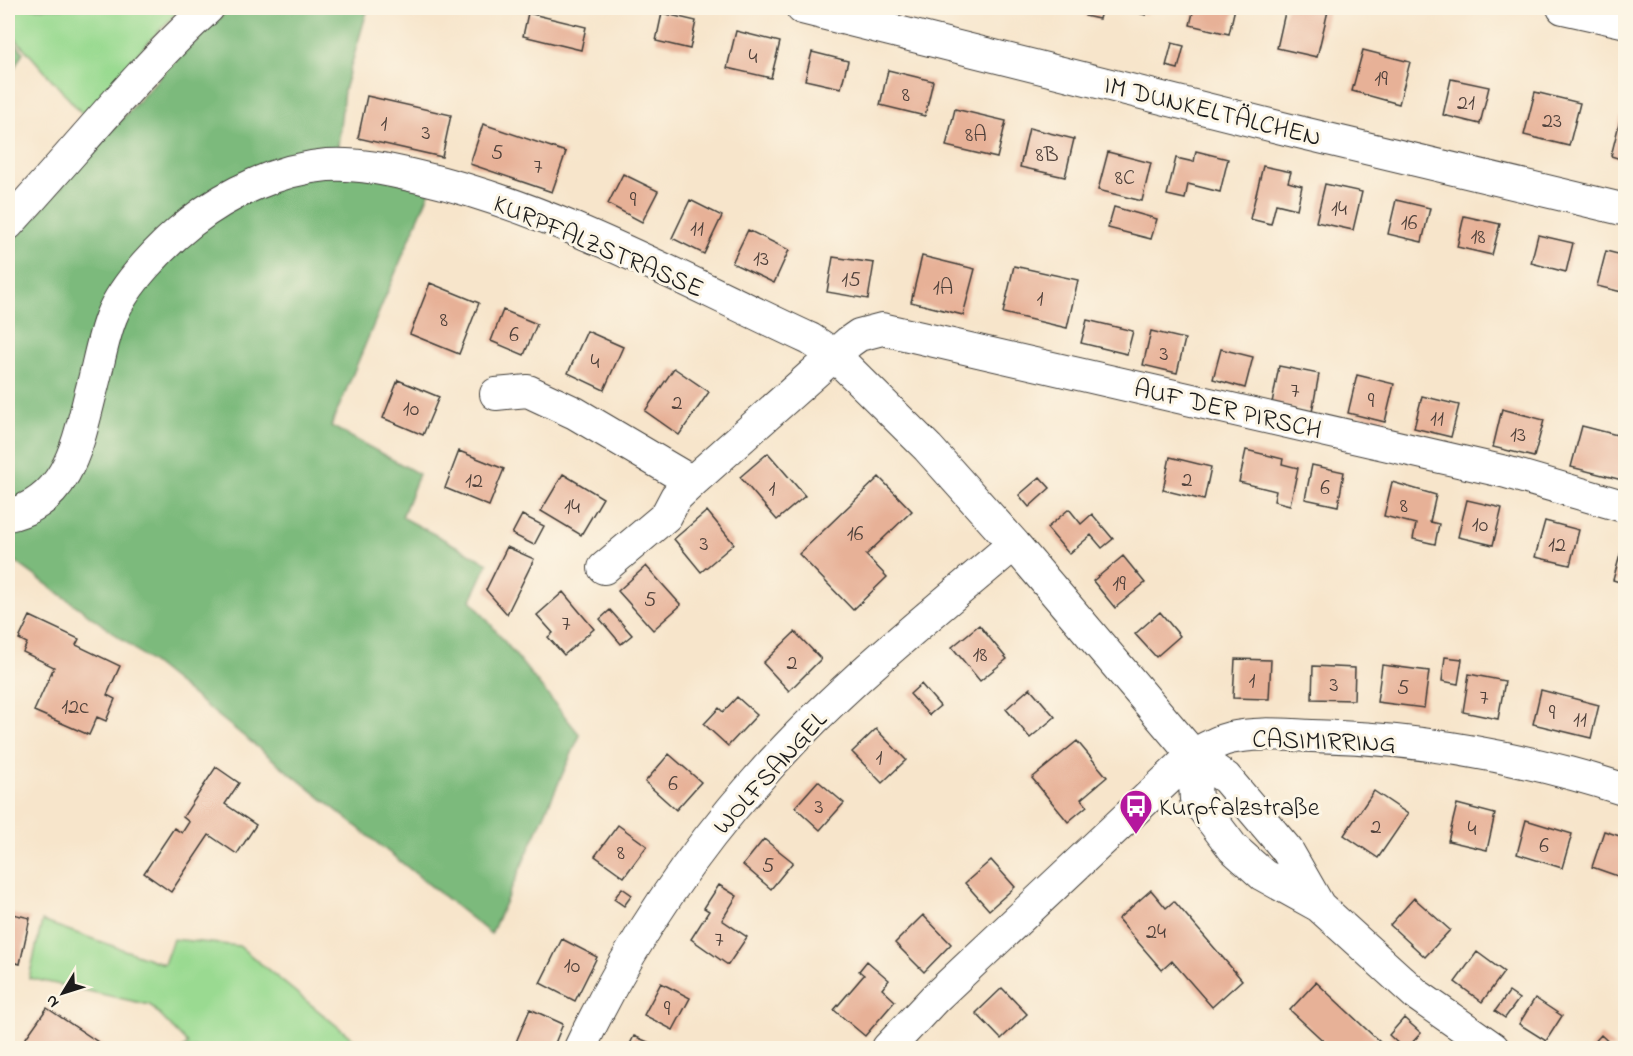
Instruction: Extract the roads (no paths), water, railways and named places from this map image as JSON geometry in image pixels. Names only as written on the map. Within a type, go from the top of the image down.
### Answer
[{"type":"street","points":[[8,224],[88,136],[158,53],[208,8]]},
{"type":"street","name":"IM DUNKELTÄLCHEN","points":[[802,8],[1275,126],[1626,210]]},
{"type":"street","points":[[1563,8],[1626,22]]},
{"type":"street","name":"KURPFALZSTRASSE","points":[[8,515],[19,513],[42,500],[59,485],[73,460],[112,315],[132,283],[172,237],[214,204],[299,170],[328,165],[384,169],[454,185],[544,216],[810,339],[833,354],[928,448],[1014,544],[1193,755],[1226,778],[1287,850],[1319,906],[1418,995],[1492,1048]]},
{"type":"street","name":"AUF DER PIRSCH","points":[[604,568],[666,516],[676,497],[833,354],[859,334],[882,329],[1506,472],[1626,507]]},
{"type":"street","points":[[496,394],[528,391],[575,414],[692,482]]},
{"type":"street","name":"WOLFSANGEL","points":[[580,1048],[614,980],[672,886],[757,779],[885,653],[1014,544]]},
{"type":"street","name":"CASIMIRRING","points":[[888,1048],[936,998],[1193,755],[1229,738],[1263,735],[1331,736],[1417,744],[1509,758],[1580,775],[1626,790]]},
{"type":"place","name":"Kurpfalzstraße","points":[[1136,835]]}]
